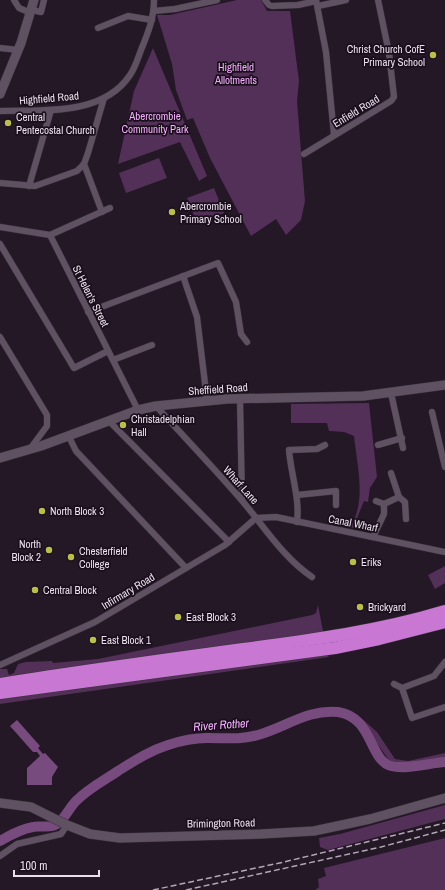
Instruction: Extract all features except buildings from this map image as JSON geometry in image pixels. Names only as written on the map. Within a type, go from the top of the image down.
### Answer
[{"type":"highway","points":[[0,684],[110,666],[331,637],[411,622],[445,611]]},
{"type":"highway","points":[[0,693],[335,648],[379,639],[445,622]]},
{"type":"main road","points":[[0,94],[18,50],[32,11],[34,0]]},
{"type":"main road","name":"Sheffield Road","points":[[0,458],[30,449],[138,410],[156,406],[207,400],[340,398],[391,393],[445,385]]},
{"type":"main road","name":"Brimington Road","points":[[0,803],[31,807],[67,825],[97,836],[120,838],[314,831],[370,819],[445,798]]},
{"type":"street","points":[[14,0],[19,8],[41,12],[44,0]]},
{"type":"street","name":"Highfield Road","points":[[0,111],[51,110],[78,107],[104,98],[124,83],[131,74],[152,20],[154,0]]},
{"type":"street","points":[[154,11],[175,9],[217,0]]},
{"type":"street","points":[[265,0],[272,6],[346,0]]},
{"type":"street","name":"Enfield Road","points":[[304,154],[391,101],[394,97],[389,52],[378,0]]},
{"type":"street","points":[[317,2],[326,52],[334,135]]},
{"type":"street","points":[[98,28],[128,16],[152,20]]},
{"type":"street","points":[[0,48],[18,50]]},
{"type":"street","points":[[0,183],[35,186],[77,171],[84,164],[104,98]]},
{"type":"street","points":[[29,186],[51,110]]},
{"type":"street","points":[[84,164],[102,212]]},
{"type":"street","points":[[0,227],[50,235],[110,208]]},
{"type":"street","name":"St Helen's Street","points":[[50,235],[138,410]]},
{"type":"street","points":[[0,244],[74,368],[108,350]]},
{"type":"street","points":[[88,312],[218,263],[236,302],[241,334],[247,342]]},
{"type":"street","points":[[182,276],[198,317],[207,400]]},
{"type":"street","points":[[0,338],[46,416],[47,426],[30,449]]},
{"type":"street","points":[[113,360],[152,345]]},
{"type":"street","points":[[391,393],[403,448]]},
{"type":"street","points":[[240,399],[242,500]]},
{"type":"street","name":"Wharf Lane","points":[[156,406],[242,500],[269,534],[299,567],[312,577]]},
{"type":"street","points":[[432,412],[445,467]]},
{"type":"street","points":[[109,421],[229,542]]},
{"type":"street","points":[[68,435],[76,450],[186,568]]},
{"type":"street","points":[[378,445],[402,438]]},
{"type":"street","points":[[297,522],[299,508],[293,481],[289,450],[317,449],[325,445]]},
{"type":"street","points":[[391,473],[399,497],[405,502],[406,519]]},
{"type":"street","points":[[297,495],[336,491],[336,505]]},
{"type":"street","points":[[376,501],[384,504],[399,497]]},
{"type":"street","points":[[373,537],[384,514],[384,504]]},
{"type":"street","name":"Canal Wharf","points":[[256,518],[276,517],[445,552]]},
{"type":"street","name":"Infirmary Road","points":[[0,664],[96,622],[229,542],[256,518]]},
{"type":"street","points":[[402,688],[436,675],[445,662]]},
{"type":"street","points":[[394,684],[402,688],[412,718],[445,707]]},
{"type":"street","points":[[0,856],[17,844],[61,834],[67,825]]},
{"type":"green space","name":"Highfield Allotments","points":[[237,0],[261,0],[267,11],[290,11],[299,81],[297,101],[305,201],[301,220],[286,235],[276,219],[251,236],[210,158],[193,118],[187,120],[176,90],[172,64],[157,15],[170,15]]},
{"type":"green space","name":"Abercrombie Community Park","points":[[153,48],[207,176],[199,181],[180,142],[118,164],[134,91]]},
{"type":"green space","points":[[159,158],[167,178],[126,193],[119,173]]},
{"type":"green space","points":[[214,188],[224,213],[197,223],[187,198]]},
{"type":"green space","points":[[369,403],[377,477],[370,488],[368,502],[364,501],[357,518],[362,521],[360,530],[350,527],[355,517],[360,495],[359,471],[354,436],[344,432],[329,431],[327,423],[291,423],[291,404]]},
{"type":"green space","points":[[445,566],[445,583],[435,589],[428,575]]},
{"type":"green space","points":[[318,605],[323,631],[320,636],[0,680],[0,669],[7,669],[9,675],[14,673],[18,664],[26,662],[52,661],[53,663],[98,659],[312,615],[316,613]]},
{"type":"green space","points":[[327,654],[329,657],[0,704],[0,696]]},
{"type":"green space","points":[[358,717],[360,717],[377,732],[395,759],[408,761],[445,753],[445,759],[401,764],[391,763]]},
{"type":"green space","points":[[445,805],[445,819],[328,850],[320,847],[319,838],[340,834]]},
{"type":"green space","points":[[445,838],[445,890],[315,890],[319,887],[318,879],[326,876],[324,868]]},
{"type":"shaded area","points":[[17,720],[40,746],[38,748],[43,754],[45,753],[58,767],[52,777],[52,785],[27,785],[27,768],[40,756],[37,752],[33,752],[10,726]]},
{"type":"waterway","name":"River Rother","points":[[0,841],[24,829],[57,824],[76,801],[91,788],[136,760],[161,747],[188,740],[252,737],[268,732],[297,719],[317,713],[338,712],[349,716],[358,722],[378,756],[391,766],[410,767],[445,762]]},
{"type":"railway","points":[[153,890],[284,862],[445,823]]},
{"type":"railway","points":[[186,890],[381,847],[445,830]]},
{"type":"place","name":"Christ Church CofE Primary School","points":[[433,55]]},
{"type":"place","name":"Central Pentecostal Church","points":[[8,123]]},
{"type":"place","name":"Abercrombie Primary School","points":[[172,212]]},
{"type":"place","name":"Christadelphian Hall","points":[[123,425]]},
{"type":"place","name":"North Block 3","points":[[42,511]]},
{"type":"place","name":"North Block 2","points":[[49,550]]},
{"type":"place","name":"Chesterfield College","points":[[71,557]]},
{"type":"place","name":"Eriks","points":[[353,562]]},
{"type":"place","name":"Central Block","points":[[35,590]]},
{"type":"place","name":"Brickyard","points":[[360,607]]},
{"type":"place","name":"East Block 3","points":[[178,617]]},
{"type":"place","name":"East Block 1","points":[[93,640]]}]
